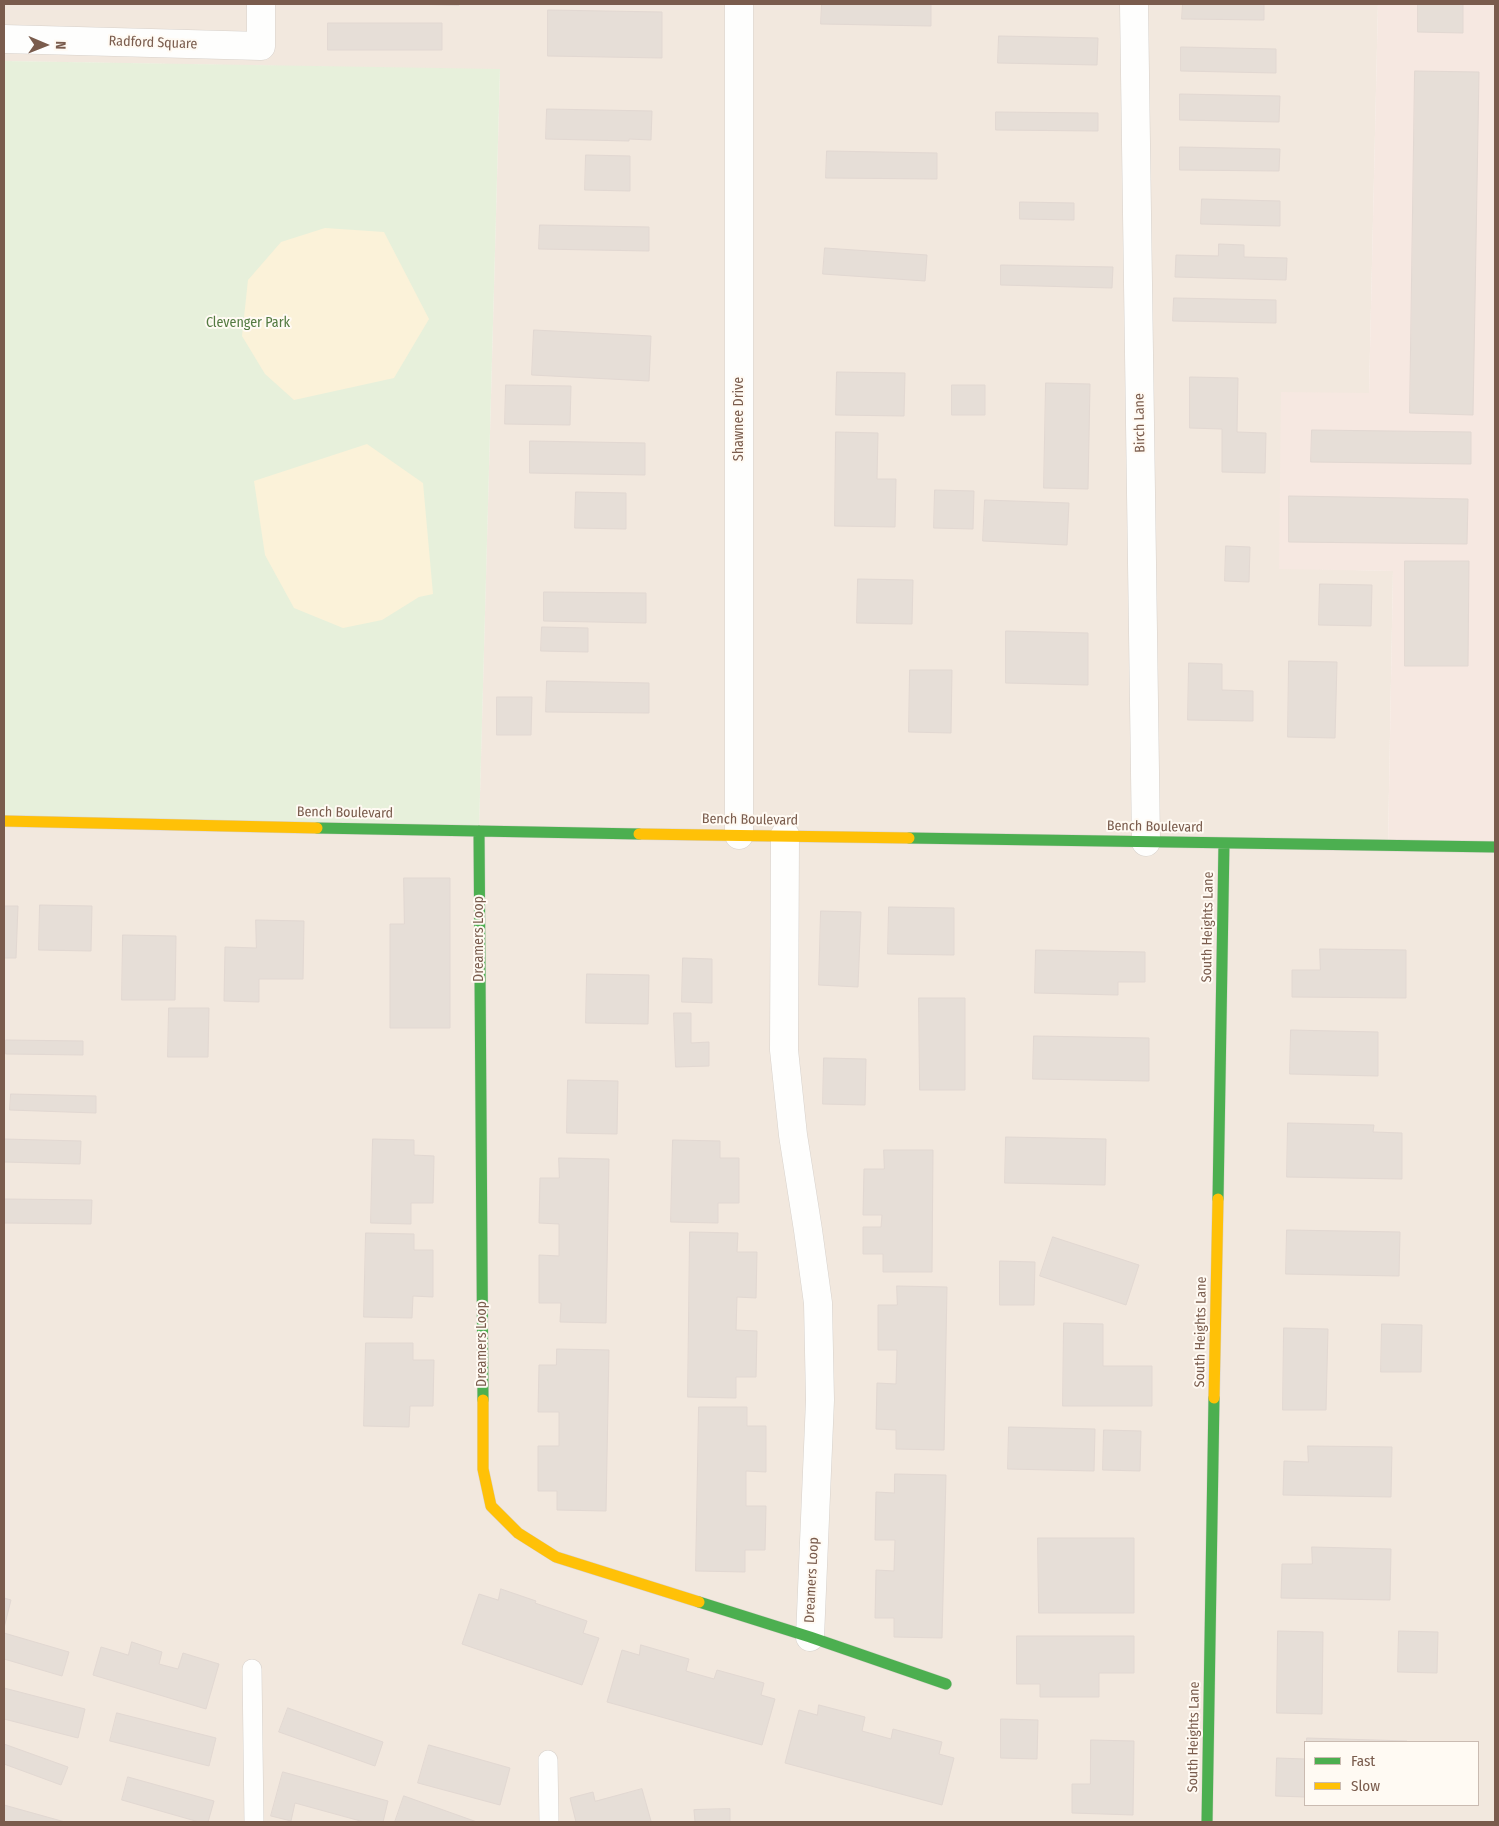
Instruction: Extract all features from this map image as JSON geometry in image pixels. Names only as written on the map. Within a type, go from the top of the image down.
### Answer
[{"type":"street","name":"Radford Square","points":[[4,39],[261,46],[261,4]]},
{"type":"street","name":"Shawnee Drive","points":[[739,4],[739,835]]},
{"type":"street","name":"Birch Lane","points":[[1134,4],[1146,842]]},
{"type":"street","name":"Bench Boulevard","points":[[4,821],[479,831],[1495,847]]},
{"type":"street","name":"Dreamers Loop","points":[[479,831],[483,1470],[491,1506],[518,1533],[556,1557],[810,1637],[946,1684]]},
{"type":"street","name":"Dreamers Loop","points":[[785,835],[784,1050],[793,1135],[818,1303],[820,1400],[810,1637]]},
{"type":"street","name":"South Heights Lane","points":[[1207,1822],[1224,843]]},
{"type":"lane","points":[[252,1669],[254,1822]]},
{"type":"lane","points":[[548,1760],[549,1822]]},
{"type":"shaded area","points":[[4,4],[1378,4],[1369,394],[1279,568],[1393,571],[1388,845],[1495,847],[1495,1822],[4,1822],[4,820],[479,829],[500,70],[4,61]]},
{"type":"shaded area","points":[[1378,4],[1495,4],[1495,847],[1388,846],[1393,571],[1279,569],[1281,392],[1369,393]]},
{"type":"green space","name":"Clevenger Park","points":[[4,61],[500,69],[479,831],[4,821]]},
{"type":"sand","points":[[325,228],[384,232],[429,319],[394,378],[294,400],[265,374],[242,336],[248,280],[281,242]]},
{"type":"sand","points":[[367,444],[423,483],[433,594],[419,597],[382,620],[343,628],[294,608],[265,555],[254,481]]},
{"type":"building","points":[[413,4],[459,4],[459,5]]},
{"type":"building","points":[[822,4],[931,4],[931,26],[821,24]]},
{"type":"building","points":[[1183,4],[1264,4],[1264,20],[1182,19]]},
{"type":"building","points":[[1418,4],[1463,4],[1463,33],[1418,32]]},
{"type":"building","points":[[548,10],[662,12],[662,58],[548,56]]},
{"type":"building","points":[[328,23],[442,23],[442,50],[328,50]]},
{"type":"building","points":[[999,36],[1098,38],[1097,65],[998,63]]},
{"type":"building","points":[[1181,47],[1276,49],[1276,73],[1181,71]]},
{"type":"building","points":[[1415,71],[1479,72],[1473,415],[1410,413]]},
{"type":"building","points":[[1180,94],[1280,96],[1279,122],[1180,120]]},
{"type":"building","points":[[547,109],[652,111],[651,140],[546,139]]},
{"type":"building","points":[[996,112],[1098,113],[1098,131],[996,130]]},
{"type":"building","points":[[1180,147],[1280,149],[1279,171],[1180,170]]},
{"type":"building","points":[[827,151],[937,153],[937,179],[826,178]]},
{"type":"building","points":[[586,155],[630,156],[630,191],[585,190]]},
{"type":"building","points":[[1202,199],[1280,201],[1280,226],[1201,224]]},
{"type":"building","points":[[1020,202],[1074,203],[1074,220],[1020,219]]},
{"type":"building","points":[[540,225],[649,227],[649,251],[539,249]]},
{"type":"building","points":[[1219,244],[1244,245],[1244,257],[1287,258],[1286,280],[1175,277],[1176,255],[1218,256]]},
{"type":"building","points":[[825,248],[927,255],[925,281],[823,274]]},
{"type":"building","points":[[1001,265],[1113,267],[1112,288],[1001,285]]},
{"type":"building","points":[[1174,298],[1276,300],[1276,323],[1173,321]]},
{"type":"building","points":[[534,330],[651,336],[649,381],[532,375]]},
{"type":"building","points":[[837,372],[905,373],[904,416],[836,415]]},
{"type":"building","points":[[1190,377],[1238,378],[1237,432],[1266,433],[1265,473],[1222,472],[1222,429],[1190,428]]},
{"type":"building","points":[[1046,383],[1090,384],[1088,489],[1044,488]]},
{"type":"building","points":[[506,385],[571,386],[570,425],[505,424]]},
{"type":"building","points":[[952,385],[985,385],[985,415],[952,415]]},
{"type":"building","points":[[1312,430],[1471,432],[1471,464],[1311,462]]},
{"type":"building","points":[[836,432],[878,433],[877,479],[896,479],[895,527],[835,526]]},
{"type":"building","points":[[530,441],[645,443],[645,475],[530,473]]},
{"type":"building","points":[[935,490],[974,491],[973,529],[934,528]]},
{"type":"building","points":[[576,492],[626,493],[626,529],[575,528]]},
{"type":"building","points":[[1289,496],[1468,499],[1467,544],[1289,542]]},
{"type":"building","points":[[985,500],[1069,503],[1067,545],[983,541]]},
{"type":"building","points":[[1226,546],[1250,547],[1249,582],[1225,581]]},
{"type":"building","points":[[1405,561],[1469,561],[1468,666],[1405,666]]},
{"type":"building","points":[[858,579],[913,580],[912,624],[857,623]]},
{"type":"building","points":[[1320,584],[1372,585],[1371,626],[1319,625]]},
{"type":"building","points":[[544,592],[646,593],[646,623],[544,621]]},
{"type":"building","points":[[542,627],[588,628],[588,652],[541,651]]},
{"type":"building","points":[[1006,631],[1088,633],[1088,685],[1006,683]]},
{"type":"building","points":[[1289,661],[1337,662],[1335,738],[1288,737]]},
{"type":"building","points":[[1189,663],[1222,664],[1222,690],[1253,691],[1253,721],[1188,720]]},
{"type":"building","points":[[910,670],[952,670],[951,733],[909,732]]},
{"type":"building","points":[[547,681],[649,683],[649,713],[546,712]]},
{"type":"building","points":[[497,697],[532,697],[531,735],[497,735]]},
{"type":"building","points":[[404,878],[450,878],[450,1028],[390,1028],[390,924],[404,924]]},
{"type":"building","points":[[40,905],[92,906],[91,951],[39,950]]},
{"type":"building","points":[[4,906],[18,906],[16,958],[4,958]]},
{"type":"building","points":[[889,907],[954,908],[954,955],[888,954]]},
{"type":"building","points":[[821,911],[861,912],[858,987],[819,985]]},
{"type":"building","points":[[256,920],[304,921],[303,979],[259,979],[259,1002],[224,1001],[225,947],[256,948]]},
{"type":"building","points":[[123,935],[176,936],[175,1000],[122,1000]]},
{"type":"building","points":[[1320,949],[1406,950],[1406,998],[1292,997],[1292,970],[1320,970]]},
{"type":"building","points":[[1036,950],[1145,952],[1145,982],[1118,982],[1118,995],[1035,993]]},
{"type":"building","points":[[683,958],[712,959],[712,1003],[682,1002]]},
{"type":"building","points":[[587,974],[649,975],[648,1024],[586,1023]]},
{"type":"building","points":[[919,998],[965,998],[965,1090],[920,1090]]},
{"type":"building","points":[[169,1008],[209,1008],[208,1057],[168,1057]]},
{"type":"building","points":[[674,1013],[691,1013],[691,1043],[709,1042],[709,1066],[676,1067]]},
{"type":"building","points":[[1291,1030],[1378,1032],[1378,1076],[1290,1074]]},
{"type":"building","points":[[1034,1036],[1149,1038],[1149,1081],[1033,1079]]},
{"type":"building","points":[[6,1040],[83,1041],[83,1055],[6,1054]]},
{"type":"building","points":[[824,1058],[866,1059],[865,1105],[823,1104]]},
{"type":"building","points":[[568,1080],[618,1081],[617,1134],[567,1133]]},
{"type":"building","points":[[11,1094],[96,1096],[96,1113],[10,1110]]},
{"type":"building","points":[[1288,1123],[1374,1125],[1373,1132],[1402,1133],[1402,1179],[1287,1177]]},
{"type":"building","points":[[1006,1137],[1106,1139],[1105,1185],[1005,1183]]},
{"type":"building","points":[[4,1139],[81,1141],[80,1164],[4,1162]]},
{"type":"building","points":[[373,1139],[414,1140],[414,1155],[434,1156],[433,1203],[411,1203],[411,1224],[371,1223]]},
{"type":"building","points":[[673,1140],[720,1141],[720,1158],[739,1158],[739,1203],[718,1203],[718,1223],[671,1222]]},
{"type":"building","points":[[884,1150],[933,1150],[932,1272],[883,1272],[883,1254],[863,1254],[863,1227],[881,1227],[882,1215],[863,1215],[864,1169],[884,1169]]},
{"type":"building","points":[[559,1158],[609,1159],[606,1323],[560,1322],[561,1303],[539,1303],[539,1255],[559,1256],[559,1224],[539,1223],[540,1178],[559,1178]]},
{"type":"building","points":[[4,1199],[92,1200],[91,1224],[4,1223]]},
{"type":"building","points":[[1287,1230],[1400,1232],[1399,1276],[1286,1274]]},
{"type":"building","points":[[690,1232],[738,1233],[737,1252],[757,1252],[756,1298],[737,1297],[736,1330],[757,1331],[756,1377],[736,1377],[736,1398],[688,1397]]},
{"type":"building","points":[[366,1233],[414,1234],[414,1250],[433,1250],[433,1297],[413,1296],[412,1318],[364,1317]]},
{"type":"building","points":[[1053,1237],[1139,1265],[1126,1305],[1040,1276]]},
{"type":"building","points":[[1000,1261],[1035,1262],[1034,1305],[1000,1305]]},
{"type":"building","points":[[897,1286],[947,1287],[944,1450],[896,1449],[896,1430],[876,1429],[877,1383],[896,1384],[897,1350],[878,1350],[878,1305],[897,1305]]},
{"type":"building","points":[[1064,1323],[1103,1324],[1103,1366],[1152,1366],[1152,1406],[1063,1406]]},
{"type":"building","points":[[1382,1324],[1422,1325],[1421,1372],[1381,1372]]},
{"type":"building","points":[[1284,1328],[1328,1329],[1326,1410],[1283,1410]]},
{"type":"building","points":[[366,1343],[413,1343],[413,1360],[434,1360],[433,1406],[410,1406],[409,1427],[364,1426]]},
{"type":"building","points":[[557,1349],[609,1350],[606,1511],[557,1510],[557,1491],[538,1491],[538,1446],[559,1446],[559,1412],[538,1412],[539,1365],[556,1365]]},
{"type":"building","points":[[699,1407],[747,1407],[747,1426],[766,1426],[766,1472],[746,1471],[746,1506],[766,1506],[765,1550],[745,1550],[745,1572],[696,1571]]},
{"type":"building","points":[[1009,1427],[1095,1429],[1094,1471],[1008,1469]]},
{"type":"building","points":[[1104,1430],[1141,1431],[1140,1471],[1103,1470]]},
{"type":"building","points":[[1308,1446],[1392,1447],[1391,1497],[1283,1495],[1284,1461],[1308,1462]]},
{"type":"building","points":[[895,1474],[946,1475],[942,1638],[894,1637],[894,1618],[875,1618],[876,1570],[894,1571],[895,1540],[875,1540],[876,1492],[894,1493]]},
{"type":"building","points":[[1038,1538],[1134,1538],[1134,1613],[1039,1613]]},
{"type":"building","points":[[1312,1547],[1391,1549],[1390,1600],[1281,1598],[1282,1564],[1312,1564]]},
{"type":"building","points":[[501,1589],[587,1621],[583,1633],[599,1638],[582,1685],[462,1644],[479,1594],[498,1600]]},
{"type":"building","points":[[4,1598],[11,1600],[4,1628]]},
{"type":"building","points":[[1278,1631],[1323,1632],[1322,1714],[1277,1713]]},
{"type":"building","points":[[1399,1631],[1438,1632],[1437,1673],[1398,1672]]},
{"type":"building","points":[[4,1633],[69,1652],[62,1676],[4,1659]]},
{"type":"building","points":[[1017,1636],[1134,1636],[1134,1673],[1099,1673],[1099,1697],[1040,1697],[1040,1684],[1017,1684]]},
{"type":"building","points":[[132,1642],[162,1652],[159,1664],[178,1669],[183,1653],[219,1664],[206,1709],[93,1675],[101,1647],[128,1655]]},
{"type":"building","points":[[641,1645],[689,1659],[686,1671],[714,1679],[717,1670],[764,1683],[761,1695],[775,1699],[762,1745],[607,1702],[622,1650],[639,1655]]},
{"type":"building","points":[[4,1688],[85,1709],[78,1738],[4,1719]]},
{"type":"building","points":[[819,1705],[865,1717],[862,1731],[891,1739],[893,1729],[942,1742],[939,1754],[954,1758],[942,1805],[785,1763],[799,1710],[817,1715]]},
{"type":"building","points":[[288,1708],[383,1742],[375,1766],[279,1732]]},
{"type":"building","points":[[117,1713],[216,1738],[209,1766],[110,1741]]},
{"type":"building","points":[[1001,1719],[1038,1720],[1037,1759],[1001,1758]]},
{"type":"building","points":[[1307,1738],[1407,1741],[1307,1741]]},
{"type":"building","points":[[1091,1740],[1134,1741],[1133,1815],[1072,1813],[1072,1784],[1090,1784]]},
{"type":"building","points":[[4,1744],[68,1767],[61,1785],[4,1764]]},
{"type":"building","points":[[429,1745],[510,1768],[500,1805],[418,1783]]},
{"type":"building","points":[[1277,1758],[1304,1759],[1304,1797],[1276,1796]]},
{"type":"building","points":[[283,1772],[388,1801],[383,1822],[364,1822],[295,1803],[291,1821],[271,1816]]},
{"type":"building","points":[[128,1777],[214,1801],[208,1822],[199,1822],[122,1800]]},
{"type":"building","points":[[642,1789],[651,1821],[576,1822],[570,1798],[593,1792],[595,1801]]},
{"type":"building","points":[[404,1796],[477,1822],[395,1822]]},
{"type":"building","points":[[4,1805],[65,1822],[4,1822]]},
{"type":"building","points":[[730,1809],[730,1822],[695,1822],[694,1810]]},
{"type":"traffic: fast","points":[[317,828],[639,834]]},
{"type":"traffic: fast","points":[[479,831],[483,1400]]},
{"type":"traffic: fast","points":[[909,838],[1495,847]]},
{"type":"traffic: fast","points":[[1218,1199],[1224,843]]},
{"type":"traffic: fast","points":[[1207,1822],[1214,1398]]},
{"type":"traffic: fast","points":[[699,1602],[810,1637],[946,1684]]},
{"type":"traffic: slow","points":[[4,821],[317,828]]},
{"type":"traffic: slow","points":[[639,834],[909,838]]},
{"type":"traffic: slow","points":[[1214,1398],[1218,1199]]},
{"type":"traffic: slow","points":[[483,1400],[483,1469],[491,1506],[518,1533],[556,1557],[699,1602]]}]
